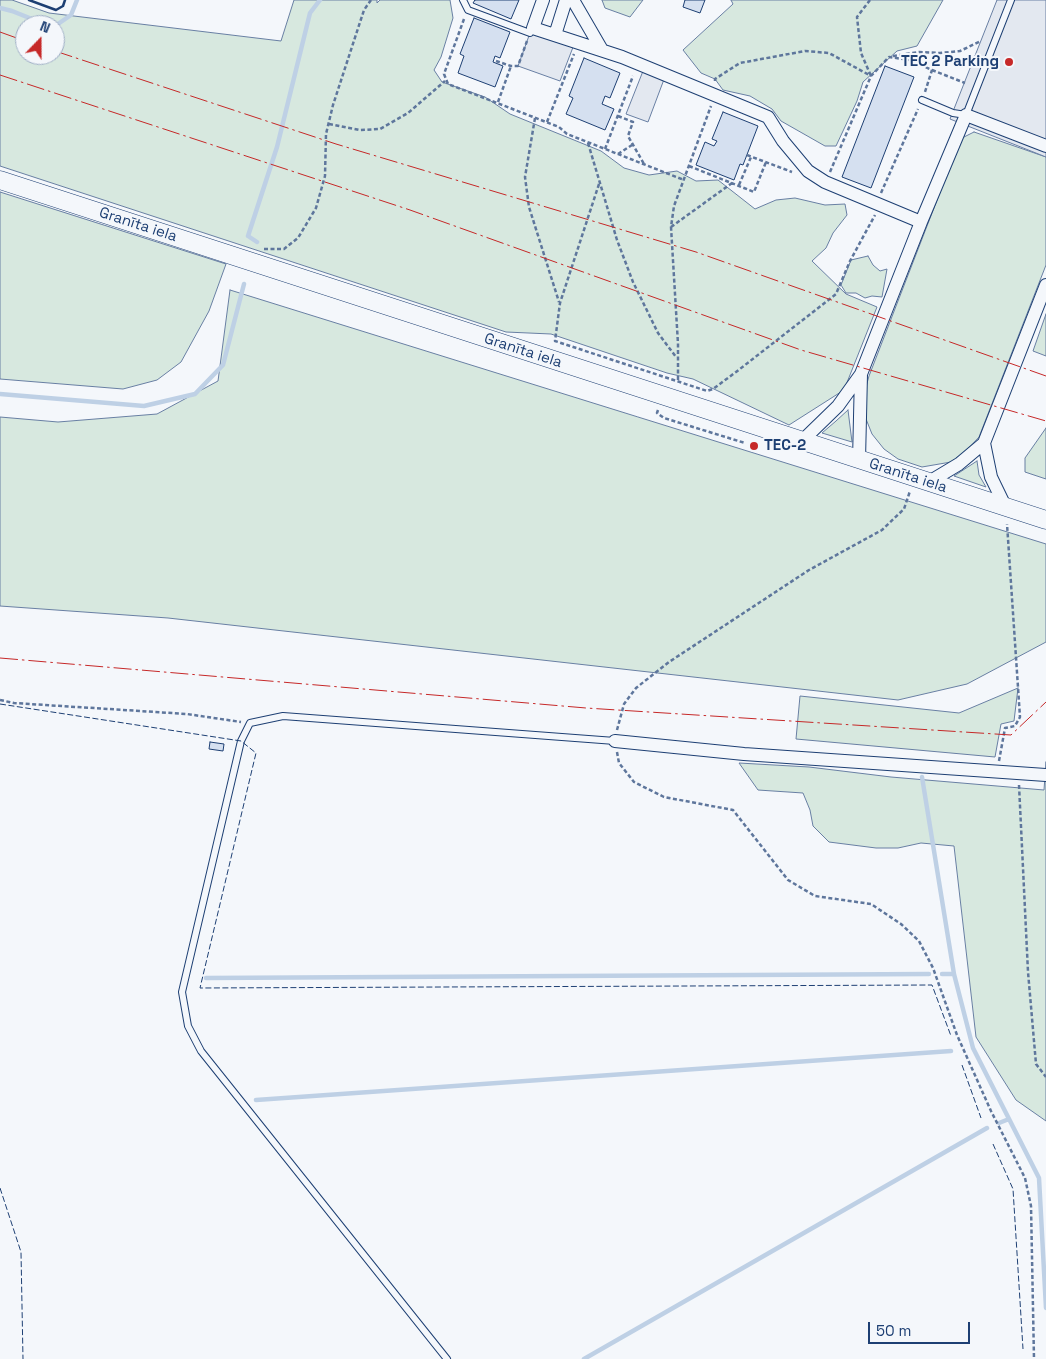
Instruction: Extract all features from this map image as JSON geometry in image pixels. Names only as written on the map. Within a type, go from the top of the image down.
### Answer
[{"type":"main road","name":"Granīta iela","points":[[0,180],[1046,520]]},
{"type":"street","points":[[543,0],[532,30],[555,35],[638,63],[768,117],[783,141],[808,171],[825,182],[920,222]]},
{"type":"street","points":[[555,35],[566,0]]},
{"type":"street","points":[[573,0],[602,50]]},
{"type":"street","points":[[802,442],[838,406],[861,374],[920,222],[966,115],[1046,146]]},
{"type":"street","points":[[922,480],[959,464],[984,443],[1046,285]]},
{"type":"street","points":[[859,460],[861,374]]},
{"type":"street","points":[[984,443],[991,477],[1006,508]]},
{"type":"street","points":[[615,741],[744,754],[1046,775]]},
{"type":"lane","points":[[463,0],[468,10],[532,30]]},
{"type":"lane","points":[[922,100],[953,113],[966,115],[1011,0]]},
{"type":"lane","points":[[447,1359],[201,1052],[188,1026],[182,992],[241,741],[250,723],[283,716],[615,741]]},
{"type":"path","points":[[242,259],[266,248],[284,249],[298,238],[316,208],[325,176],[329,124],[364,10],[371,0]]},
{"type":"path","points":[[870,0],[856,17],[861,53],[871,76]]},
{"type":"path","points":[[468,10],[444,74],[446,82],[453,87],[547,122],[588,143],[684,180]]},
{"type":"path","points":[[496,61],[511,66],[518,66],[532,30]]},
{"type":"path","points":[[825,182],[871,76],[889,56],[920,52],[960,51],[981,41]]},
{"type":"path","points":[[547,122],[578,43]]},
{"type":"path","points":[[678,380],[678,336],[671,227],[674,206],[715,95],[715,79],[740,63],[805,51],[829,53],[871,76]]},
{"type":"path","points":[[889,56],[910,60],[964,83]]},
{"type":"path","points":[[605,149],[638,63]]},
{"type":"path","points":[[497,103],[511,66]]},
{"type":"path","points":[[599,184],[560,303],[555,341],[667,379],[678,380],[707,391],[713,390],[764,348],[820,309],[836,294],[878,204],[922,100],[932,70]]},
{"type":"path","points":[[329,124],[360,130],[380,129],[408,113],[446,82]]},
{"type":"path","points":[[618,116],[633,122],[628,136],[645,165]]},
{"type":"path","points":[[535,117],[525,177],[529,207],[560,303]]},
{"type":"path","points":[[588,143],[599,184],[633,282],[658,333],[677,358]]},
{"type":"path","points":[[618,154],[632,145]]},
{"type":"path","points":[[747,155],[796,174],[808,171]]},
{"type":"path","points":[[739,186],[751,156]]},
{"type":"path","points":[[689,166],[754,192],[766,162]]},
{"type":"path","points":[[671,227],[732,183]]},
{"type":"path","points":[[658,407],[657,413],[664,418],[745,443]]},
{"type":"path","points":[[922,480],[904,509],[882,530],[808,570],[669,662],[636,688],[624,704],[615,741],[619,763],[634,782],[664,797],[733,810],[788,880],[815,896],[871,904],[901,924],[919,941],[933,968],[957,1036],[990,1111],[1025,1178],[1031,1206],[1034,1359]]},
{"type":"path","points":[[996,772],[1005,728],[1015,726],[1020,717],[1009,582],[1006,508]]},
{"type":"path","points":[[0,700],[14,703],[187,714],[250,723]]},
{"type":"path","points":[[1017,773],[1022,811],[1028,972],[1035,1054],[1036,1064],[1046,1077]]},
{"type":"shaded area","points":[[0,0],[12,0],[49,13],[281,41],[294,0],[377,0],[377,3],[380,0],[450,0],[453,18],[441,57],[434,70],[442,82],[485,97],[510,114],[601,151],[624,168],[649,175],[677,171],[696,181],[718,180],[755,209],[776,200],[795,198],[825,205],[845,204],[847,215],[833,233],[826,248],[812,261],[846,294],[877,307],[844,390],[789,425],[693,379],[667,373],[551,334],[506,332],[0,166]]},
{"type":"shaded area","points":[[602,0],[643,0],[630,17],[605,8]]},
{"type":"shaded area","points":[[731,0],[943,0],[917,46],[897,51],[863,82],[857,101],[836,146],[825,146],[781,121],[772,109],[750,96],[723,90],[715,79],[701,73],[683,50],[733,4]]},
{"type":"shaded area","name":"TEC 2 Parking","points":[[997,0],[1046,0],[1046,157],[950,119]]},
{"type":"shaded area","points":[[530,33],[575,42],[560,81],[518,66]]},
{"type":"shaded area","points":[[645,66],[666,74],[648,122],[626,114]]},
{"type":"shaded area","points":[[974,132],[1046,157],[1046,265],[979,437],[965,452],[951,462],[922,467],[898,459],[884,449],[872,434],[866,419],[864,394],[869,376],[956,151],[962,138]]},
{"type":"shaded area","points":[[0,192],[226,264],[209,311],[181,362],[157,380],[123,389],[0,379]]},
{"type":"shaded area","points":[[868,256],[873,265],[880,271],[887,269],[882,297],[872,296],[865,298],[856,293],[846,293],[841,285],[851,260]]},
{"type":"shaded area","points":[[230,290],[1046,544],[1046,642],[967,684],[898,700],[168,618],[0,606],[0,417],[58,422],[157,414],[218,381]]},
{"type":"shaded area","points":[[1046,314],[1046,356],[1033,351]]},
{"type":"shaded area","points":[[848,410],[852,442],[822,433],[836,421]]},
{"type":"shaded area","points":[[1046,428],[1046,479],[1025,472],[1025,458]]},
{"type":"shaded area","points":[[977,461],[979,475],[986,487],[954,476]]},
{"type":"shaded area","points":[[1018,688],[1014,721],[1001,724],[995,757],[796,739],[800,696],[959,713]]},
{"type":"shaded area","points":[[1046,762],[1046,1121],[1016,1100],[976,1037],[954,846],[921,843],[898,848],[876,848],[829,842],[813,826],[810,810],[803,793],[758,790],[739,763],[809,767],[891,777],[1044,790]]},
{"type":"building","points":[[475,0],[519,0],[511,19],[473,3]]},
{"type":"building","points":[[685,0],[705,0],[700,13],[683,7]]},
{"type":"building","points":[[474,18],[510,32],[500,58],[495,56],[493,62],[503,66],[495,87],[458,73],[464,56],[460,54]]},
{"type":"building","points":[[584,58],[620,73],[610,98],[605,96],[602,104],[614,109],[605,130],[566,114],[573,98],[569,96]]},
{"type":"building","points":[[885,66],[914,77],[871,188],[842,177]]},
{"type":"building","points":[[723,112],[758,126],[743,165],[740,164],[734,180],[696,165],[705,142],[714,146],[717,141],[712,139]]},
{"type":"building","points":[[210,742],[224,744],[223,751],[209,749]]},
{"type":"waterway","points":[[65,19],[71,15],[77,0]]},
{"type":"waterway","points":[[257,242],[248,236],[277,147],[310,13],[320,0]]},
{"type":"waterway","points":[[0,8],[22,15]]},
{"type":"waterway","points":[[0,394],[144,406],[195,394],[223,365],[244,284]]},
{"type":"waterway","points":[[922,777],[954,974],[973,1048],[1039,1178],[1046,1308]]},
{"type":"waterway","points":[[206,978],[929,974]]},
{"type":"waterway","points":[[942,974],[954,974]]},
{"type":"waterway","points":[[256,1100],[951,1051]]},
{"type":"waterway","points":[[999,1123],[1009,1119]]},
{"type":"waterway","points":[[584,1359],[987,1128]]},
{"type":"fence","points":[[0,704],[241,741],[256,753],[200,988],[932,985],[951,1036]]},
{"type":"fence","points":[[962,1065],[981,1118]]},
{"type":"fence","points":[[993,1144],[1013,1189],[1023,1349]]},
{"type":"fence","points":[[0,1188],[21,1252],[23,1359]]},
{"type":"wall","points":[[29,0],[56,10],[63,6],[65,0]]},
{"type":"power","points":[[0,32],[15,37]]},
{"type":"power","points":[[65,54],[336,144],[696,252],[1046,376]]},
{"type":"power","points":[[0,75],[410,210],[801,350],[1046,421]]},
{"type":"power","points":[[0,658],[586,708],[1011,735],[1046,702]]},
{"type":"place","name":"TEC 2 Parking","points":[[1009,62]]},
{"type":"place","name":"TEC-2","points":[[754,446]]}]
